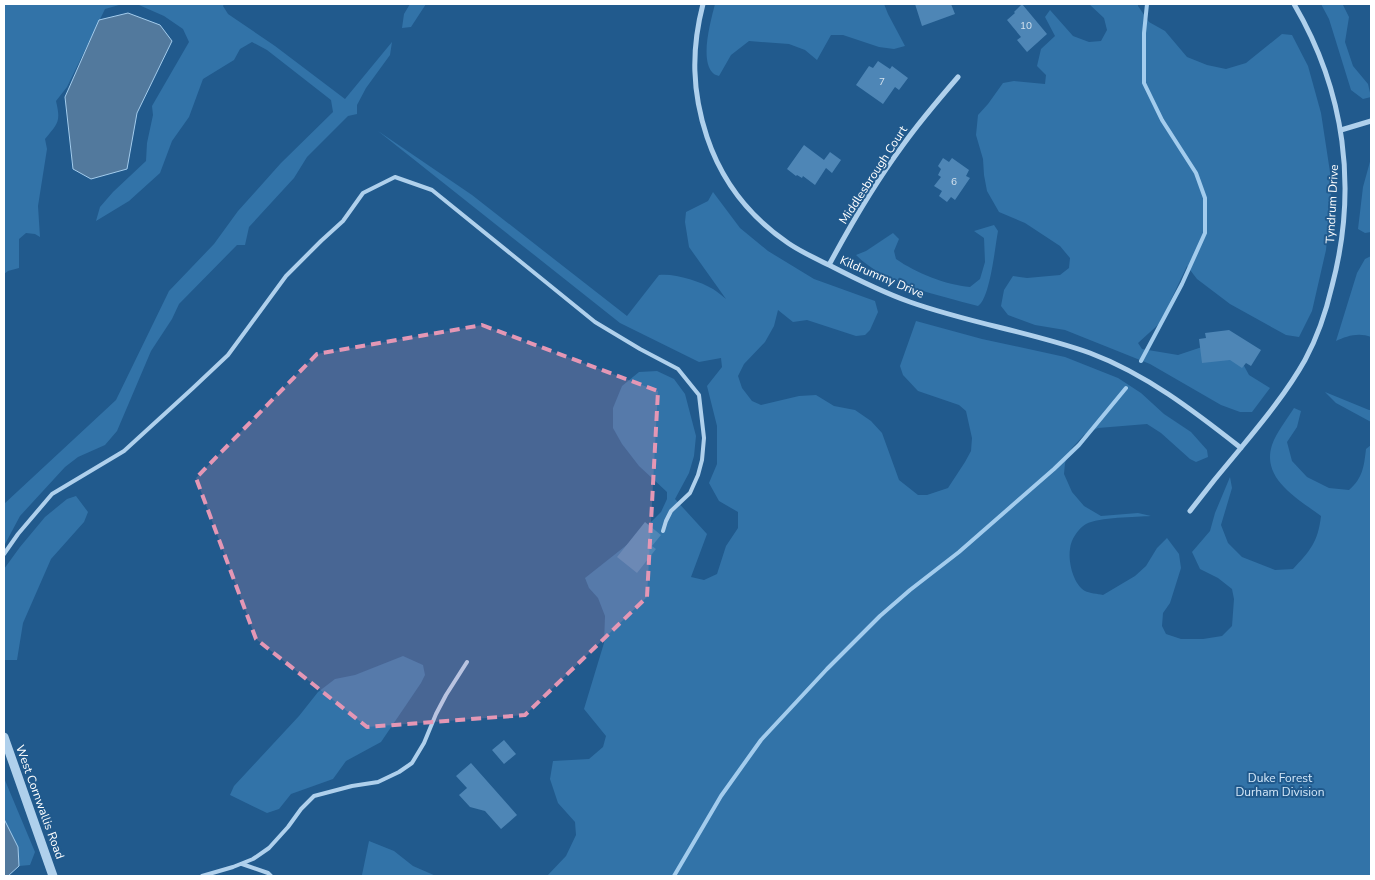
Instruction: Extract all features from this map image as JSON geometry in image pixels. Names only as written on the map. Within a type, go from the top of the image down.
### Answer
[{"type":"street","name":"Kildrummy Drive","points":[[703,4],[696,47],[696,89],[699,113],[712,153],[731,188],[761,222],[789,244],[863,283],[911,302],[1063,344],[1111,362],[1174,398],[1241,448]]},
{"type":"street","name":"Tyndrum Drive","points":[[1190,512],[1266,417],[1304,362],[1322,324],[1334,280],[1342,236],[1345,182],[1345,160],[1341,130],[1331,90],[1317,50],[1294,4]]},
{"type":"street","name":"Middlesbrough Court","points":[[829,265],[857,215],[889,165],[916,127],[958,77]]},
{"type":"street","points":[[1341,130],[1371,121]]},
{"type":"street","name":"West Cornwallis Road","points":[[4,737],[53,876]]},
{"type":"lane","points":[[4,554],[18,534],[52,494],[124,451],[228,355],[286,276],[320,241],[343,221],[363,192],[395,177],[432,190],[595,322],[678,369],[699,395],[704,438],[702,460],[690,493],[671,511],[663,532]]},
{"type":"lane","points":[[202,876],[242,864],[269,848],[314,796],[352,786],[378,782],[399,772],[412,763],[424,743],[440,708],[468,662]]},
{"type":"lane","points":[[242,864],[272,876]]},
{"type":"highlighted area","points":[[482,325],[658,391],[647,597],[525,715],[367,727],[256,639],[196,478],[317,354]]},
{"type":"green space","points":[[4,4],[224,4],[223,6],[228,14],[275,46],[345,99],[392,42],[390,55],[366,88],[357,105],[357,114],[348,116],[307,157],[294,178],[249,227],[245,245],[237,245],[179,304],[172,319],[151,351],[117,431],[105,445],[78,457],[65,467],[20,516],[4,546],[4,504],[116,400],[169,291],[214,244],[238,211],[281,163],[333,112],[331,100],[267,50],[252,42],[240,49],[234,60],[203,79],[189,117],[172,141],[160,173],[129,201],[96,221],[100,207],[146,161],[147,143],[153,115],[152,106],[189,42],[183,29],[164,16],[139,5],[119,5],[105,9],[67,87],[56,101],[57,122],[45,139],[47,149],[38,206],[40,237],[35,234],[26,233],[19,239],[19,268],[4,274]]},
{"type":"green space","points":[[410,4],[426,4],[411,27],[402,28],[404,14]]},
{"type":"green space","points":[[715,4],[884,4],[905,46],[894,49],[879,47],[843,35],[831,35],[817,60],[805,50],[789,44],[749,41],[731,55],[719,76],[712,73],[707,58],[708,39]]},
{"type":"green space","points":[[1089,4],[1138,4],[1149,22],[1165,31],[1187,57],[1207,65],[1226,69],[1246,63],[1282,34],[1292,35],[1308,66],[1321,113],[1332,185],[1326,250],[1312,311],[1299,337],[1286,335],[1230,304],[1197,279],[1187,266],[1160,323],[1138,343],[1142,349],[1178,355],[1202,347],[1243,364],[1249,375],[1270,388],[1252,412],[1240,412],[1221,405],[1150,364],[1065,330],[1035,325],[1008,315],[1001,306],[1004,290],[1013,276],[1027,278],[1060,275],[1069,268],[1070,258],[1060,246],[1025,223],[999,212],[987,191],[983,159],[976,135],[978,115],[1003,83],[1014,81],[1045,84],[1046,75],[1037,66],[1041,49],[1055,36],[1045,17],[1050,10],[1073,36],[1089,42],[1101,41],[1107,30],[1104,18]]},
{"type":"green space","points":[[1321,4],[1344,4],[1349,17],[1345,42],[1353,66],[1368,84],[1371,97],[1363,99],[1351,90],[1329,19]]},
{"type":"green space","name":"Duke Forest Durham Division","points":[[378,131],[472,195],[627,316],[659,275],[679,276],[708,286],[726,299],[689,247],[685,222],[686,212],[708,201],[713,192],[740,228],[768,251],[814,279],[875,301],[878,312],[870,330],[865,335],[856,336],[807,320],[793,322],[778,310],[774,326],[765,342],[744,364],[738,376],[742,388],[752,401],[761,405],[799,396],[816,395],[834,406],[855,410],[871,421],[882,433],[899,480],[918,495],[927,495],[948,488],[971,451],[972,438],[966,411],[959,405],[918,391],[903,375],[900,366],[916,321],[982,339],[1065,357],[1118,378],[1141,393],[1164,414],[1191,432],[1207,450],[1208,457],[1196,462],[1190,459],[1161,433],[1147,424],[1098,428],[1084,435],[1072,448],[1065,463],[1064,474],[1072,492],[1084,506],[1101,516],[1138,513],[1151,516],[1108,519],[1086,524],[1073,538],[1070,554],[1071,566],[1074,578],[1081,588],[1087,592],[1103,595],[1135,576],[1146,566],[1157,548],[1167,538],[1179,554],[1181,568],[1170,603],[1163,613],[1162,626],[1166,634],[1181,639],[1203,639],[1222,636],[1232,626],[1234,599],[1232,589],[1218,578],[1200,569],[1192,552],[1210,531],[1215,513],[1230,477],[1232,488],[1221,525],[1228,543],[1242,557],[1275,570],[1293,569],[1312,546],[1318,533],[1321,516],[1284,487],[1272,468],[1270,457],[1274,440],[1294,408],[1301,411],[1297,427],[1287,442],[1292,461],[1307,477],[1329,488],[1349,490],[1354,485],[1362,471],[1366,449],[1371,445],[1371,876],[547,876],[566,856],[576,835],[575,822],[558,803],[550,779],[553,761],[589,759],[603,747],[606,736],[584,709],[604,643],[605,616],[598,598],[589,588],[585,578],[633,540],[661,512],[667,499],[667,492],[639,466],[622,444],[613,428],[613,408],[622,386],[639,372],[657,371],[674,379],[685,394],[696,436],[694,456],[689,473],[675,499],[707,534],[691,577],[704,580],[717,574],[726,546],[738,528],[738,512],[719,501],[709,483],[717,464],[717,426],[707,386],[722,367],[721,358],[699,362],[620,323]]},
{"type":"green space","points":[[1371,158],[1371,232],[1365,233],[1358,229],[1363,187]]},
{"type":"green space","points":[[994,225],[998,231],[989,283],[986,294],[978,306],[913,288],[882,274],[856,255],[866,251],[893,233],[899,239],[894,251],[896,259],[931,278],[970,287],[980,279],[985,262],[984,238],[974,231]]},
{"type":"green space","points":[[1371,256],[1371,337],[1353,335],[1336,341],[1357,273],[1365,259]]},
{"type":"green space","points":[[1325,392],[1371,410],[1371,422],[1336,403]]},
{"type":"green space","points":[[76,496],[88,512],[84,522],[51,559],[23,623],[17,660],[4,660],[4,569],[45,517],[67,499]]},
{"type":"green space","points":[[403,656],[423,665],[425,675],[381,742],[346,761],[333,779],[291,794],[279,809],[267,813],[230,795],[234,786],[299,716],[318,692],[335,679],[355,675]]},
{"type":"green space","points":[[4,778],[35,852],[30,865],[19,866],[18,847],[4,819]]},
{"type":"green space","points":[[369,841],[394,851],[413,866],[436,876],[360,876],[362,875]]},
{"type":"shaded area","points":[[128,13],[160,25],[172,41],[137,113],[127,169],[91,179],[73,169],[65,97],[99,20]]},
{"type":"shaded area","points":[[4,819],[18,847],[19,866],[8,876],[4,876]]},
{"type":"building","points":[[915,4],[951,4],[955,14],[922,26]]},
{"type":"building","points":[[1022,4],[1047,34],[1027,52],[1017,40],[1021,37],[1007,20]]},
{"type":"building","points":[[878,61],[890,69],[892,66],[908,78],[899,90],[895,87],[883,104],[856,85],[869,66],[873,68]]},
{"type":"building","points":[[804,145],[824,160],[830,152],[841,160],[832,173],[826,168],[815,185],[803,176],[802,178],[796,176],[787,169]]},
{"type":"building","points":[[943,158],[949,162],[952,158],[969,170],[966,176],[970,178],[955,200],[951,197],[947,202],[939,196],[942,191],[934,186],[941,177],[938,175],[941,169],[938,166]]},
{"type":"building","points":[[1229,330],[1261,350],[1251,366],[1246,363],[1242,368],[1230,360],[1202,363],[1199,339],[1206,338],[1205,333]]},
{"type":"building","points":[[645,522],[661,535],[652,546],[656,549],[637,573],[617,557]]},
{"type":"building","points":[[504,740],[516,754],[504,764],[492,750]]},
{"type":"building","points":[[471,763],[517,815],[501,829],[485,811],[470,807],[459,795],[467,788],[456,776]]},
{"type":"waterway","points":[[1141,361],[1182,284],[1205,233],[1205,198],[1196,173],[1162,120],[1144,83],[1144,33],[1147,4]]},
{"type":"waterway","points":[[674,876],[721,796],[761,740],[827,669],[880,616],[959,552],[1079,445],[1126,388]]}]
